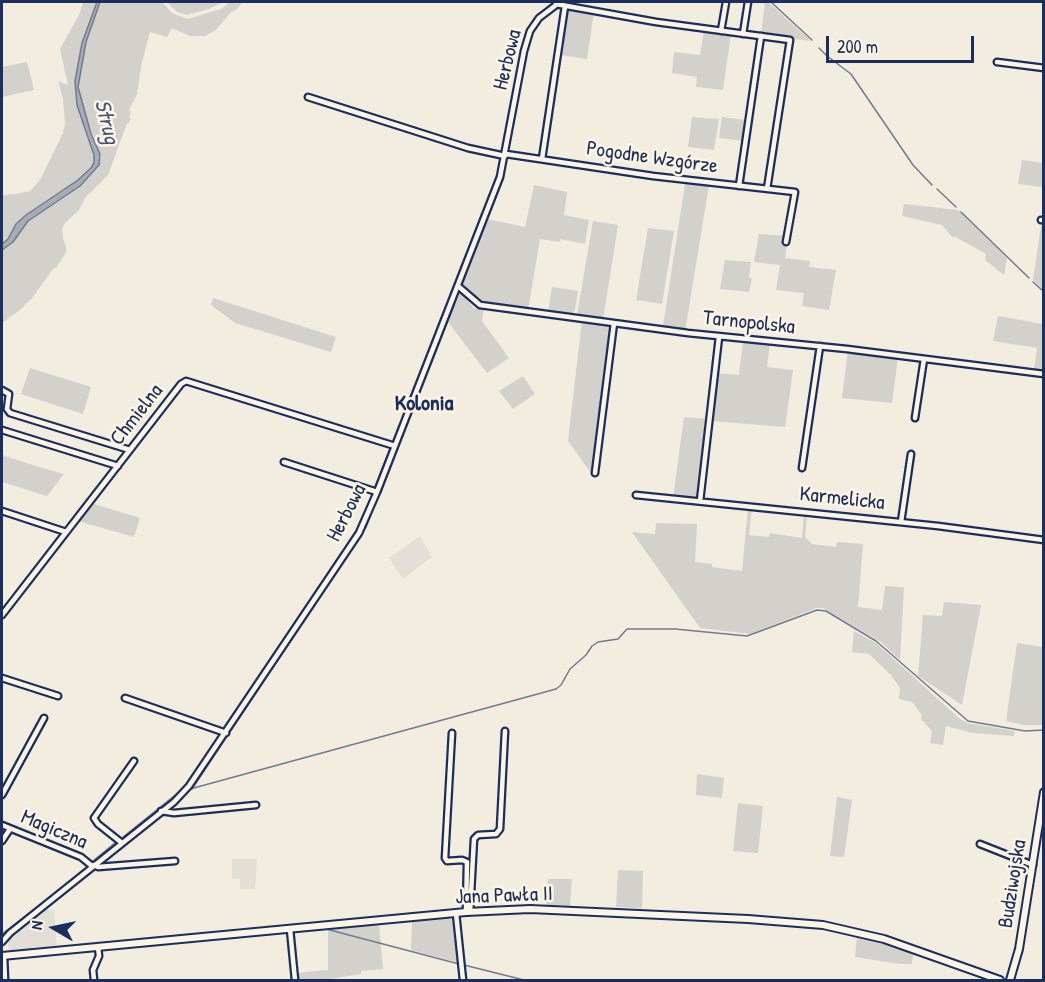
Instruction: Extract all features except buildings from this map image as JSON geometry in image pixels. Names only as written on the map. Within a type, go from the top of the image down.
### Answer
[{"type":"street","points":[[721,31],[726,2]]},
{"type":"street","points":[[744,34],[748,2]]},
{"type":"street","points":[[558,3],[721,31],[790,40],[768,189]]},
{"type":"street","name":"Herbowa","points":[[2,942],[93,865],[162,811],[189,786],[359,533],[395,447],[500,177],[527,40],[535,23],[558,3]]},
{"type":"street","points":[[542,159],[565,6]]},
{"type":"street","points":[[739,186],[761,36]]},
{"type":"street","points":[[997,62],[1044,68]]},
{"type":"street","name":"Pogodne Wzgórze","points":[[308,97],[468,148],[653,176],[795,192],[786,242]]},
{"type":"street","name":"Tarnopolska","points":[[458,286],[480,305],[719,337],[820,346],[1044,374]]},
{"type":"street","points":[[595,473],[614,323]]},
{"type":"street","points":[[700,501],[719,337]]},
{"type":"street","points":[[802,468],[820,346]]},
{"type":"street","points":[[915,418],[924,359]]},
{"type":"street","name":"Chmielna","points":[[2,615],[181,384],[186,381],[395,447]]},
{"type":"street","points":[[2,390],[9,394],[7,409],[10,413],[130,450]]},
{"type":"street","points":[[2,430],[118,466]]},
{"type":"street","points":[[901,522],[911,454]]},
{"type":"street","points":[[284,462],[377,492]]},
{"type":"street","name":"Karmelicka","points":[[636,495],[901,522],[1044,540]]},
{"type":"street","points":[[2,511],[66,531]]},
{"type":"street","points":[[2,678],[58,696]]},
{"type":"street","points":[[125,698],[226,733]]},
{"type":"street","points":[[2,795],[44,718]]},
{"type":"street","points":[[468,912],[474,839],[478,835],[496,834],[500,829],[506,731]]},
{"type":"street","points":[[452,733],[445,858],[447,861],[467,862],[468,912]]},
{"type":"street","points":[[122,843],[98,824],[94,818],[134,761]]},
{"type":"street","name":"Budziwojska","points":[[1010,981],[1019,950],[1044,792]]},
{"type":"street","points":[[162,811],[174,813],[256,805]]},
{"type":"street","name":"Magiczna","points":[[2,825],[81,857],[93,865]]},
{"type":"street","points":[[2,841],[10,829]]},
{"type":"street","points":[[980,844],[1032,865]]},
{"type":"street","points":[[93,865],[98,867],[175,861]]},
{"type":"street","name":"Jana Pawła II","points":[[3,956],[456,913],[530,909],[813,924],[884,939],[1000,981]]},
{"type":"street","points":[[456,913],[463,981]]},
{"type":"street","points":[[290,928],[295,981]]},
{"type":"street","points":[[94,981],[93,970],[99,956],[98,947]]},
{"type":"street","points":[[3,956],[5,981]]},
{"type":"shaded area","points":[[83,2],[97,2],[82,43],[75,87],[77,105],[94,155],[94,163],[78,180],[26,215],[16,224],[8,239],[2,244],[2,195],[30,191],[40,180],[63,133],[65,123],[63,99],[58,81],[68,85],[60,49],[79,15]]},
{"type":"shaded area","points":[[97,2],[100,2],[86,42],[78,87],[91,134],[100,154],[99,165],[80,186],[28,221],[13,242],[2,250],[2,244],[8,239],[16,224],[78,180],[94,163],[94,155],[77,105],[75,81],[82,43]]},
{"type":"shaded area","points":[[100,2],[162,2],[172,13],[188,19],[221,9],[230,2],[243,2],[216,30],[205,36],[190,36],[172,28],[167,37],[150,32],[137,94],[129,110],[131,112],[129,118],[131,118],[127,123],[108,175],[65,223],[62,229],[67,251],[56,268],[32,298],[2,323],[2,250],[13,242],[28,221],[84,182],[97,168],[101,157],[91,134],[78,87],[86,42]]},
{"type":"shaded area","points":[[167,2],[223,2],[209,9],[186,15],[177,12]]},
{"type":"shaded area","points":[[765,2],[768,2],[811,41],[761,35]]},
{"type":"shaded area","points":[[567,8],[594,12],[587,59],[560,55]]},
{"type":"shaded area","points":[[704,30],[731,34],[723,90],[696,87],[697,77],[672,73],[674,52],[700,55]]},
{"type":"shaded area","points":[[27,62],[34,90],[2,97],[2,67]]},
{"type":"shaded area","points":[[692,117],[719,119],[714,150],[688,147]]},
{"type":"shaded area","points":[[722,117],[747,120],[744,141],[719,138]]},
{"type":"shaded area","points":[[1022,160],[1043,163],[1043,187],[1018,184]]},
{"type":"shaded area","points":[[688,182],[709,185],[685,332],[665,329],[663,326],[685,184]]},
{"type":"shaded area","points":[[534,185],[567,192],[564,215],[589,220],[585,244],[560,239],[560,242],[540,239],[528,310],[479,301],[461,285],[487,219],[525,227]]},
{"type":"shaded area","points":[[904,204],[958,210],[1007,258],[1004,275],[985,260],[986,254],[954,236],[953,238],[942,225],[902,216]]},
{"type":"shaded area","points":[[593,221],[618,225],[603,320],[577,315]]},
{"type":"shaded area","points":[[1043,223],[1043,290],[1033,280]]},
{"type":"shaded area","points":[[648,228],[674,231],[662,304],[636,300]]},
{"type":"shaded area","points":[[759,234],[786,236],[785,258],[810,261],[809,267],[836,270],[829,310],[802,306],[804,293],[776,290],[780,265],[754,262]]},
{"type":"shaded area","points":[[725,260],[751,262],[749,278],[752,278],[749,292],[720,289]]},
{"type":"shaded area","points":[[552,287],[578,291],[575,310],[572,314],[548,312]]},
{"type":"shaded area","points":[[461,291],[474,309],[484,309],[482,321],[509,358],[487,373],[448,322]]},
{"type":"shaded area","points":[[213,298],[336,337],[331,352],[235,323],[211,305]]},
{"type":"shaded area","points":[[998,316],[1043,324],[1043,371],[1034,369],[1037,348],[993,341]]},
{"type":"shaded area","points":[[582,320],[609,324],[611,327],[593,476],[568,441]]},
{"type":"shaded area","points":[[743,341],[770,343],[767,367],[793,370],[785,427],[711,421],[716,373],[739,375]]},
{"type":"shaded area","points":[[848,350],[898,357],[892,403],[842,398]]},
{"type":"shaded area","points":[[30,368],[91,387],[83,414],[21,394]]},
{"type":"shaded area","points":[[523,376],[535,394],[513,409],[499,391]]},
{"type":"shaded area","points":[[684,417],[707,419],[698,496],[694,500],[673,498]]},
{"type":"shaded area","points":[[2,455],[64,474],[47,496],[2,482]]},
{"type":"shaded area","points":[[91,503],[140,518],[134,537],[78,521]]},
{"type":"shaded area","points":[[748,508],[752,508],[749,535],[769,537],[770,533],[802,538],[804,514],[807,514],[805,537],[812,544],[836,547],[837,542],[863,544],[858,607],[882,610],[885,586],[904,587],[900,660],[881,642],[823,608],[817,608],[750,634],[700,628],[632,532],[655,534],[656,523],[697,524],[695,562],[742,571]]},
{"type":"shaded area","points":[[420,536],[432,557],[403,579],[389,558]]},
{"type":"shaded area","points":[[944,602],[981,605],[962,705],[918,676],[923,615],[942,616]]},
{"type":"shaded area","points":[[854,631],[876,643],[960,719],[967,723],[1015,731],[1014,736],[973,733],[946,726],[943,745],[930,743],[932,731],[921,719],[922,715],[912,702],[899,699],[900,688],[891,675],[869,654],[852,652]]},
{"type":"shaded area","points":[[1017,643],[1043,647],[1043,725],[1024,725],[1006,721]]},
{"type":"shaded area","points":[[697,774],[724,778],[722,798],[696,795]]},
{"type":"shaded area","points":[[837,797],[852,800],[844,857],[830,856]]},
{"type":"shaded area","points":[[738,803],[763,806],[758,853],[733,851]]},
{"type":"shaded area","points":[[232,859],[257,859],[255,889],[240,889],[240,879],[232,879]]},
{"type":"shaded area","points":[[618,870],[643,871],[642,908],[616,907]]},
{"type":"shaded area","points":[[548,879],[572,879],[570,906],[546,905]]},
{"type":"shaded area","points":[[45,910],[54,910],[57,946],[9,951],[7,940]]},
{"type":"shaded area","points":[[449,918],[453,921],[457,962],[411,950],[412,921]]},
{"type":"shaded area","points":[[379,925],[383,969],[361,971],[361,974],[324,980],[298,980],[297,973],[328,970],[328,932],[331,929]]},
{"type":"shaded area","points":[[857,937],[913,953],[912,964],[855,957]]},
{"type":"waterway","points":[[771,2],[812,40]]},
{"type":"waterway","points":[[819,48],[851,74],[913,165],[932,185]]},
{"type":"waterway","points":[[937,189],[956,207]]},
{"type":"waterway","points":[[961,212],[1029,278]]},
{"type":"waterway","points":[[1033,282],[1044,292]]},
{"type":"waterway","points":[[425,361],[447,303]]},
{"type":"waterway","points":[[192,789],[366,527],[454,305]]},
{"type":"waterway","points":[[420,373],[422,369]]},
{"type":"waterway","points":[[403,417],[417,380]]},
{"type":"waterway","points":[[393,442],[400,425]]},
{"type":"waterway","points":[[374,490],[390,449]]},
{"type":"waterway","points":[[312,597],[355,533],[371,498]]},
{"type":"waterway","points":[[303,611],[308,604]]},
{"type":"waterway","points":[[190,789],[556,689],[561,685],[570,669],[586,655],[592,646],[598,642],[618,639],[627,629],[675,629],[747,636],[817,610],[826,611],[876,641],[968,721],[1025,731],[1044,730]]},
{"type":"waterway","points":[[290,631],[301,614]]},
{"type":"waterway","points":[[272,658],[285,638]]},
{"type":"waterway","points":[[262,671],[267,665]]},
{"type":"waterway","points":[[241,703],[258,678]]},
{"type":"waterway","points":[[224,729],[236,710]]},
{"type":"waterway","points":[[123,837],[184,788],[220,736]]},
{"type":"waterway","points":[[93,861],[116,842]]},
{"type":"waterway","points":[[2,934],[32,911]]},
{"type":"waterway","points":[[326,929],[459,964]]},
{"type":"waterway","points":[[464,965],[524,980]]},
{"type":"district","name":"Kolonia","points":[[424,404]]},
{"type":"water label","name":"Strug","points":[[106,122]]}]
